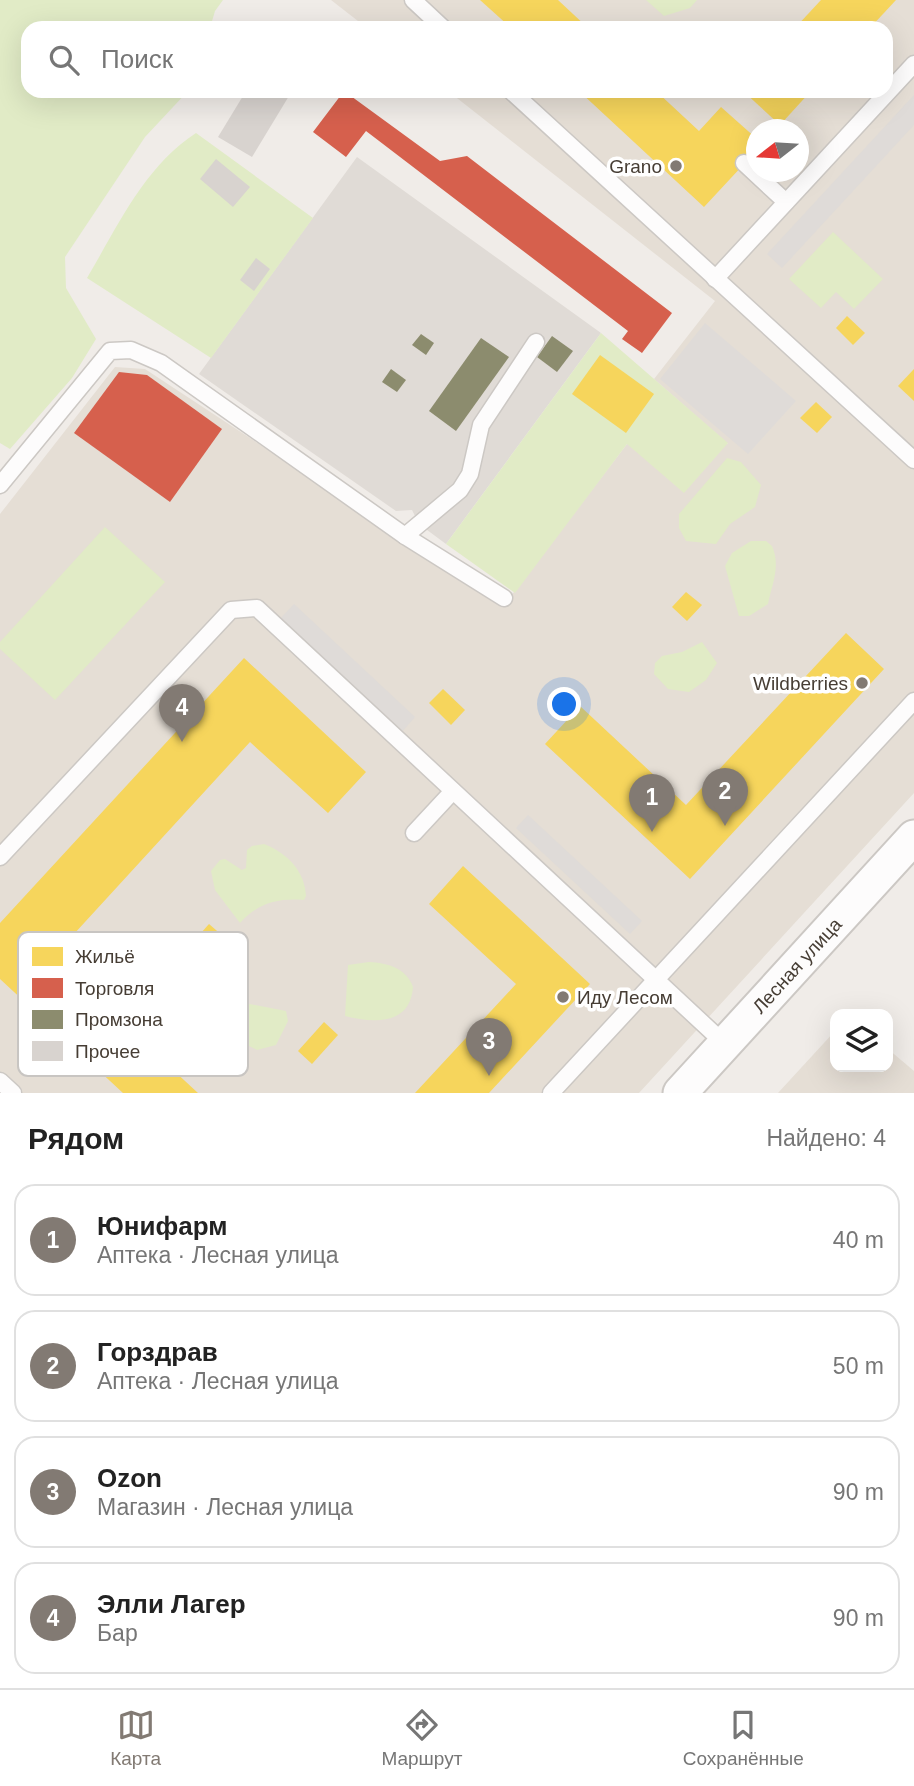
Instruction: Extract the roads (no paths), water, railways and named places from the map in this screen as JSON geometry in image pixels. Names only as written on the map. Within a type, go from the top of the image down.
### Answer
[{"type":"street","name":"Лесная улица","points":[[680,1093],[914,837]]},
{"type":"lane","points":[[412,0],[435,21]]},
{"type":"lane","points":[[893,87],[914,64]]},
{"type":"lane","points":[[519,98],[914,460]]},
{"type":"lane","points":[[715,279],[882,98]]},
{"type":"lane","points":[[744,163],[786,202]]},
{"type":"lane","points":[[405,536],[460,491],[470,474],[481,425],[536,342]]},
{"type":"lane","points":[[0,485],[110,351],[131,350],[161,363],[405,536],[504,598]]},
{"type":"lane","points":[[0,857],[231,610],[257,608],[725,1044]]},
{"type":"lane","points":[[551,1093],[914,701]]},
{"type":"lane","points":[[414,833],[453,791]]},
{"type":"lane","points":[[0,1081],[13,1093]]},
{"type":"place","name":"Grano","points":[[676,166]]},
{"type":"place","name":"Wildberries","points":[[862,683]]},
{"type":"place","name":"Элли Лагер","points":[[182,742]]},
{"type":"place","name":"Горздрав","points":[[725,826]]},
{"type":"place","name":"Юнифарм","points":[[652,832]]},
{"type":"place","name":"Иду Лесом","points":[[563,997]]},
{"type":"place","name":"Ozon","points":[[489,1076]]}]
